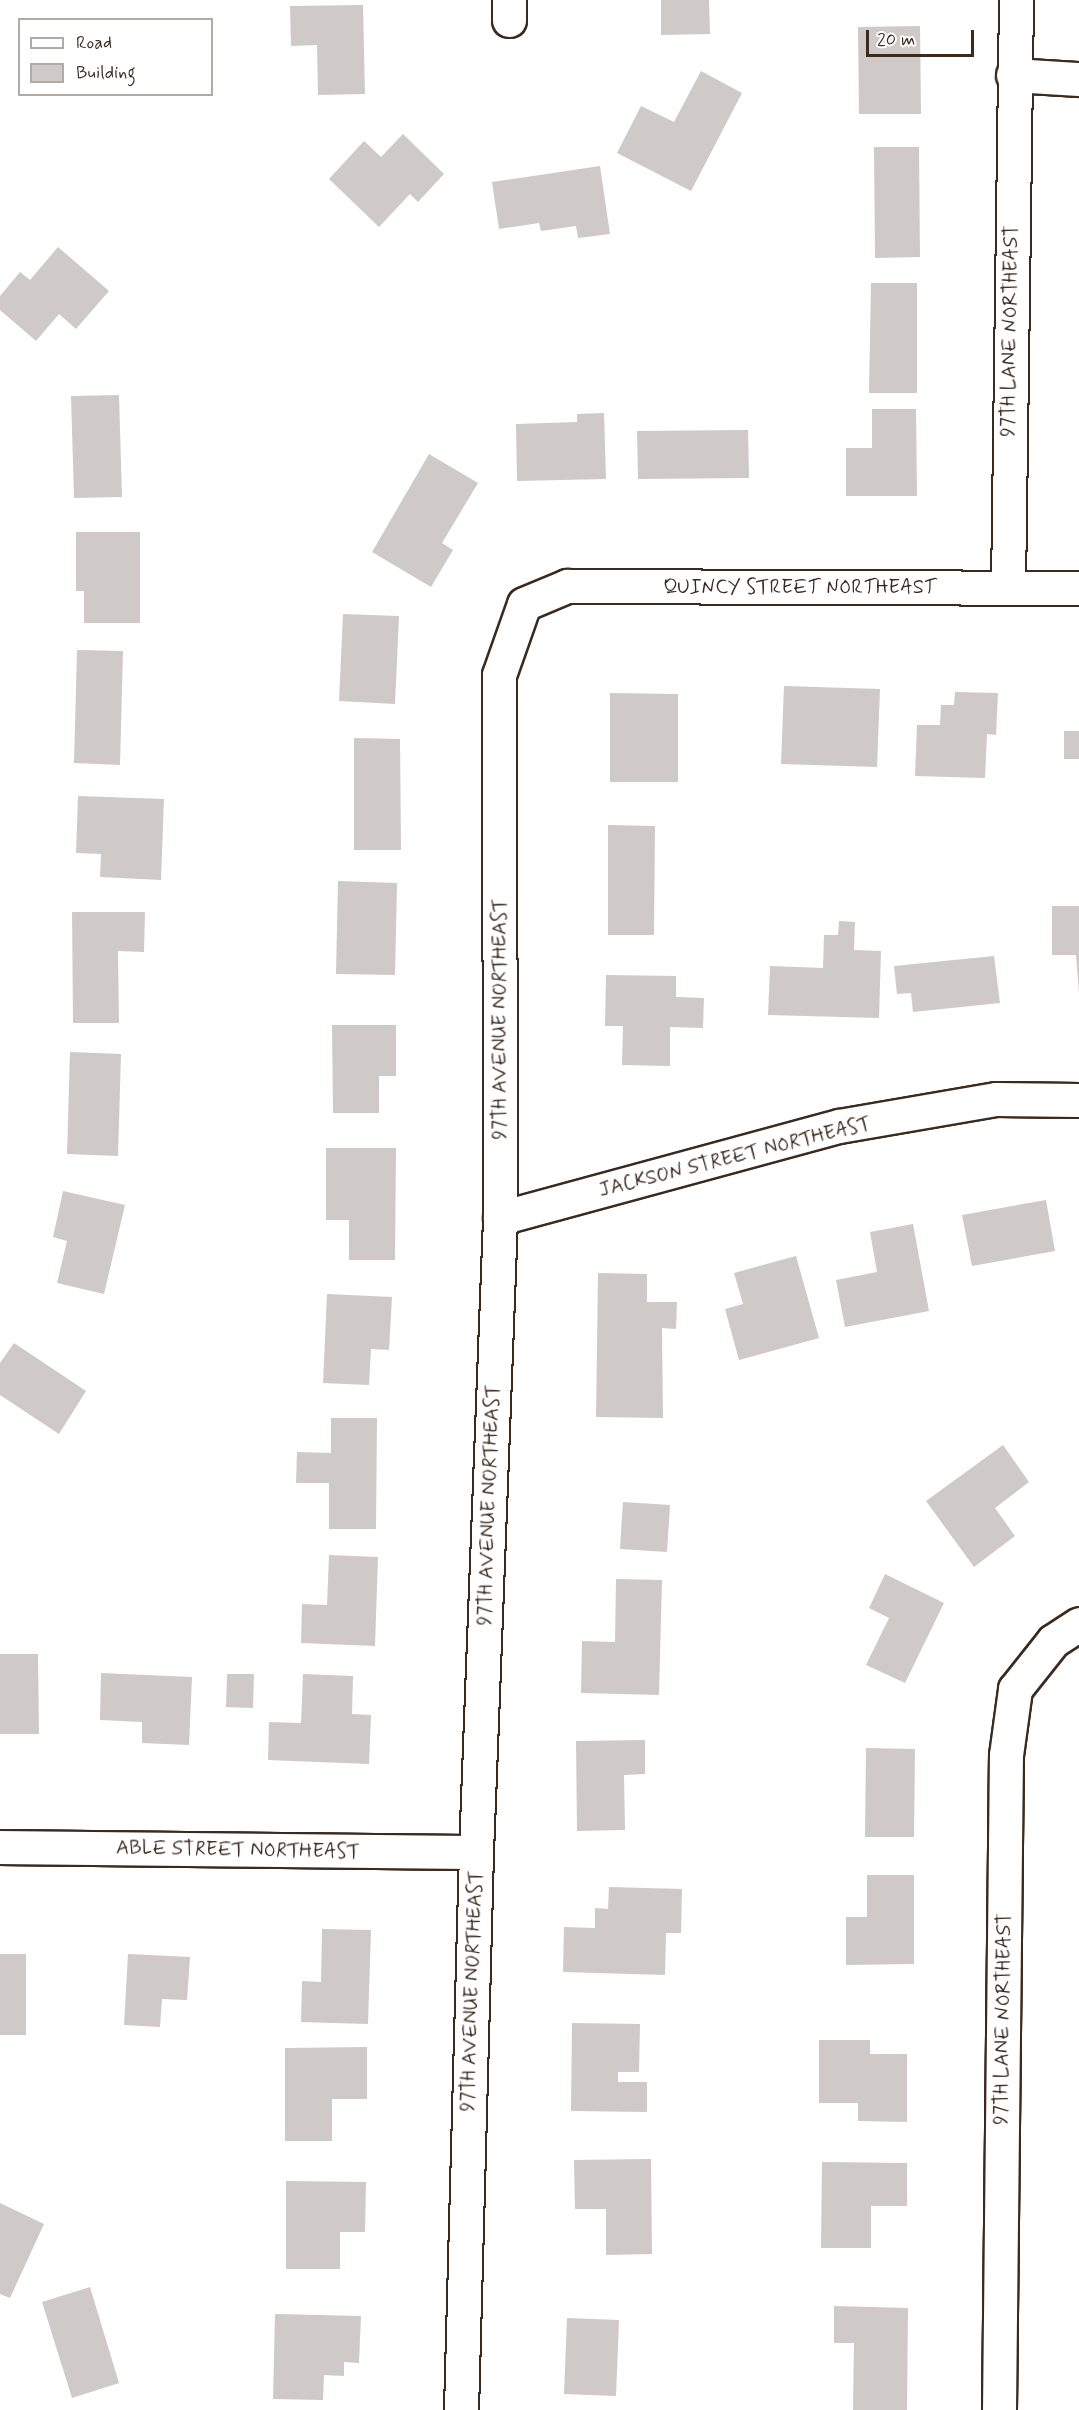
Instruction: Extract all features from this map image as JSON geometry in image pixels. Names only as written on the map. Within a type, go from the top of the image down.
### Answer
[{"type":"street","name":"97TH LANE NORTHEAST","points":[[1008,587],[1013,75],[1016,0]]},
{"type":"street","points":[[1013,75],[1079,79]]},
{"type":"street","name":"QUINCY STREET NORTHEAST","points":[[524,604],[567,586],[1079,588]]},
{"type":"street","name":"97TH AVENUE NORTHEAST","points":[[461,2410],[476,1852],[500,1218],[499,675],[524,604]]},
{"type":"street","name":"JACKSON STREET NORTHEAST","points":[[500,1218],[839,1126],[996,1100],[1079,1100]]},
{"type":"street","name":"97TH LANE NORTHEAST","points":[[999,2410],[1006,1755],[1015,1689],[1066,1632]]},
{"type":"street","name":"ABLE STREET NORTHEAST","points":[[0,1847],[476,1852]]},
{"type":"building","points":[[661,0],[709,0],[710,34],[661,35]]},
{"type":"building","points":[[363,5],[365,94],[318,95],[317,45],[291,46],[290,6]]},
{"type":"building","points":[[920,26],[921,114],[859,114],[858,27]]},
{"type":"building","points":[[701,71],[742,93],[691,191],[617,153],[641,106],[674,122]]},
{"type":"building","points":[[403,134],[444,174],[418,202],[410,194],[379,227],[329,179],[364,141],[381,157]]},
{"type":"building","points":[[874,147],[919,147],[920,257],[875,258]]},
{"type":"building","points":[[600,166],[610,234],[578,238],[576,226],[541,231],[539,223],[499,229],[492,182]]},
{"type":"building","points":[[58,247],[109,291],[76,329],[59,314],[36,341],[0,310],[0,296],[20,272],[30,280]]},
{"type":"building","points":[[871,283],[917,283],[917,393],[869,393]]},
{"type":"building","points":[[119,395],[122,497],[74,498],[71,396]]},
{"type":"building","points":[[872,409],[916,409],[917,496],[846,496],[846,448],[872,448]]},
{"type":"building","points":[[604,413],[606,479],[517,481],[516,424],[577,422],[577,414]]},
{"type":"building","points":[[748,430],[749,478],[638,479],[637,431]]},
{"type":"building","points":[[429,454],[478,483],[442,543],[453,550],[431,587],[372,552]]},
{"type":"building","points":[[76,532],[140,532],[140,623],[84,623],[84,591],[76,591]]},
{"type":"building","points":[[343,614],[399,616],[395,704],[339,701]]},
{"type":"building","points":[[77,650],[123,651],[120,765],[74,763]]},
{"type":"building","points":[[784,686],[880,689],[877,767],[781,764]]},
{"type":"building","points":[[955,692],[998,693],[996,735],[987,734],[985,778],[915,776],[917,725],[940,725],[941,705],[954,705]]},
{"type":"building","points":[[610,693],[678,694],[678,782],[610,782]]},
{"type":"building","points":[[1064,731],[1079,731],[1079,759],[1064,759]]},
{"type":"building","points":[[354,738],[400,739],[401,850],[354,850]]},
{"type":"building","points":[[78,796],[164,799],[161,880],[100,877],[101,854],[76,853]]},
{"type":"building","points":[[608,825],[655,826],[654,935],[608,935]]},
{"type":"building","points":[[338,881],[397,883],[395,975],[336,974]]},
{"type":"building","points":[[1052,906],[1079,906],[1079,994],[1076,955],[1052,955]]},
{"type":"building","points":[[72,912],[145,912],[144,952],[118,951],[119,1023],[73,1023]]},
{"type":"building","points":[[839,921],[855,922],[854,950],[881,951],[879,1018],[768,1015],[770,966],[823,968],[824,935],[838,935]]},
{"type":"building","points":[[994,956],[1000,1003],[913,1012],[911,993],[897,994],[894,966]]},
{"type":"building","points":[[606,975],[676,976],[676,997],[704,998],[703,1028],[670,1027],[670,1066],[622,1065],[623,1026],[605,1026]]},
{"type":"building","points":[[332,1025],[396,1025],[396,1076],[379,1076],[379,1113],[333,1113]]},
{"type":"building","points":[[70,1052],[121,1054],[118,1156],[67,1154]]},
{"type":"building","points":[[326,1148],[396,1148],[395,1260],[349,1260],[349,1220],[326,1220]]},
{"type":"building","points":[[63,1191],[125,1205],[104,1294],[57,1283],[67,1241],[53,1237]]},
{"type":"building","points":[[1046,1200],[1055,1251],[972,1266],[962,1215]]},
{"type":"building","points":[[913,1224],[929,1311],[845,1327],[836,1280],[877,1272],[870,1232]]},
{"type":"building","points":[[796,1256],[819,1338],[739,1360],[725,1309],[743,1304],[734,1273]]},
{"type":"building","points":[[598,1273],[647,1274],[647,1302],[677,1302],[676,1329],[662,1328],[663,1418],[596,1417]]},
{"type":"building","points":[[327,1294],[392,1297],[389,1350],[371,1349],[369,1385],[323,1383]]},
{"type":"building","points":[[14,1343],[86,1391],[59,1434],[0,1395],[0,1363]]},
{"type":"building","points":[[331,1418],[377,1418],[376,1529],[329,1529],[329,1483],[296,1483],[297,1452],[331,1453]]},
{"type":"building","points":[[1003,1445],[1029,1482],[995,1508],[1015,1536],[974,1567],[926,1501]]},
{"type":"building","points":[[623,1502],[670,1505],[667,1552],[620,1549]]},
{"type":"building","points":[[329,1555],[378,1557],[375,1646],[301,1643],[302,1604],[327,1605]]},
{"type":"building","points":[[885,1574],[944,1603],[905,1683],[866,1665],[889,1618],[869,1608]]},
{"type":"building","points":[[616,1579],[662,1580],[659,1695],[581,1693],[582,1641],[615,1642]]},
{"type":"building","points":[[0,1654],[38,1654],[39,1734],[0,1734]]},
{"type":"building","points":[[101,1673],[192,1677],[189,1745],[142,1743],[142,1722],[100,1720]]},
{"type":"building","points":[[227,1674],[254,1674],[253,1708],[226,1707]]},
{"type":"building","points":[[303,1674],[353,1676],[352,1714],[371,1715],[369,1764],[268,1760],[269,1722],[301,1723]]},
{"type":"building","points":[[645,1740],[645,1774],[624,1775],[625,1830],[577,1831],[576,1741]]},
{"type":"building","points":[[866,1748],[915,1749],[914,1837],[865,1837]]},
{"type":"building","points":[[867,1875],[914,1875],[914,1964],[846,1965],[846,1917],[867,1917]]},
{"type":"building","points":[[609,1887],[682,1889],[681,1933],[666,1933],[665,1975],[563,1972],[564,1927],[595,1928],[595,1908],[608,1909]]},
{"type":"building","points":[[322,1929],[371,1930],[368,2024],[301,2022],[302,1981],[321,1982]]},
{"type":"building","points":[[0,1954],[26,1954],[26,2035],[0,2035]]},
{"type":"building","points":[[128,1954],[190,1957],[187,2000],[162,1999],[160,2027],[124,2025]]},
{"type":"building","points":[[572,2023],[640,2024],[639,2072],[618,2072],[618,2082],[647,2082],[647,2112],[571,2111]]},
{"type":"building","points":[[819,2040],[870,2040],[870,2054],[907,2054],[907,2122],[858,2121],[858,2103],[819,2103]]},
{"type":"building","points":[[367,2047],[367,2099],[332,2099],[332,2141],[285,2141],[285,2048]]},
{"type":"building","points":[[651,2159],[652,2254],[606,2255],[606,2209],[575,2209],[574,2160]]},
{"type":"building","points":[[822,2162],[907,2163],[907,2206],[871,2206],[871,2248],[821,2248]]},
{"type":"building","points":[[286,2181],[366,2182],[365,2232],[340,2232],[340,2269],[286,2269]]},
{"type":"building","points":[[0,2203],[44,2224],[10,2298],[0,2294]]},
{"type":"building","points":[[90,2287],[119,2383],[72,2398],[42,2302]]},
{"type":"building","points":[[834,2306],[908,2308],[907,2410],[853,2410],[854,2343],[834,2343]]},
{"type":"building","points":[[275,2314],[361,2316],[359,2363],[344,2362],[344,2376],[324,2375],[323,2400],[273,2399]]},
{"type":"building","points":[[567,2318],[619,2320],[616,2396],[564,2394]]}]
